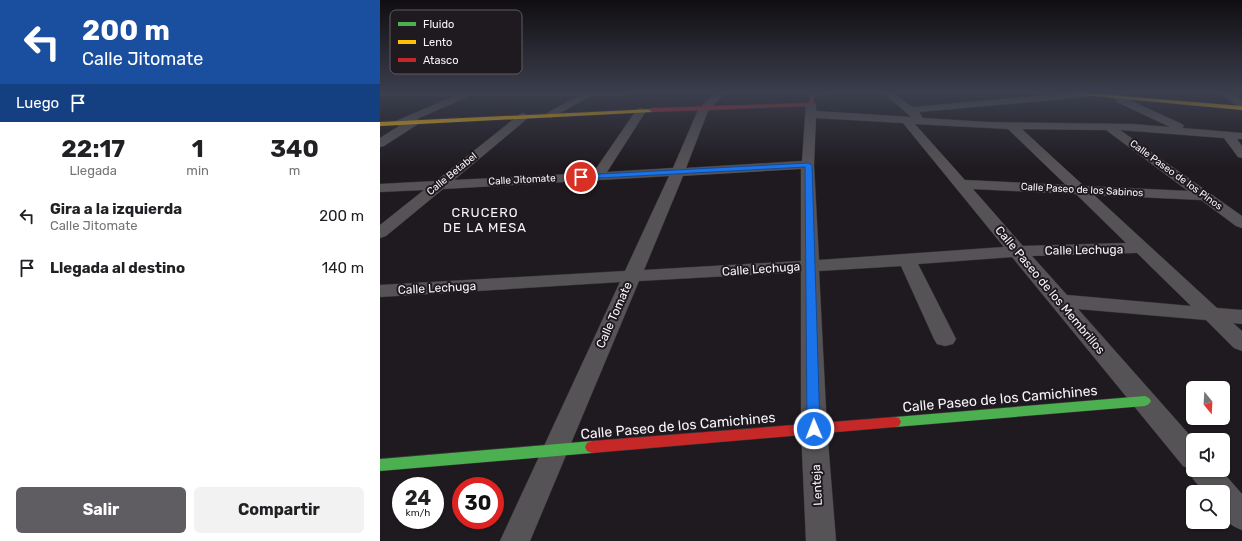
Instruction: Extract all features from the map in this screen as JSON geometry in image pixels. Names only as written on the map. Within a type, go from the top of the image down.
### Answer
[{"type":"street","points":[[400,123],[411,118]]},
{"type":"street","points":[[380,124],[483,118]]},
{"type":"street","name":"Calle Betabel","points":[[380,233],[521,118]]},
{"type":"street","points":[[597,176],[636,118]]},
{"type":"street","name":"Calle Tomate","points":[[515,541],[701,118]]},
{"type":"street","name":"Lenteja","points":[[810,118],[808,165],[812,265],[814,429],[821,541]]},
{"type":"street","name":"Calle Paseo de los Membrillos","points":[[914,118],[960,184],[1186,450]]},
{"type":"street","points":[[917,118],[1011,126],[1133,127],[1242,136]]},
{"type":"street","points":[[1042,118],[1055,126]]},
{"type":"street","points":[[1076,126],[1075,123],[1114,118]]},
{"type":"street","points":[[1161,118],[1178,126],[1183,131]]},
{"type":"street","points":[[380,143],[414,122]]},
{"type":"street","points":[[1011,126],[1242,343]]},
{"type":"street","name":"Calle Paseo de los Pinos","points":[[1110,128],[1242,223]]},
{"type":"street","points":[[1228,135],[1242,154]]},
{"type":"street","name":"Calle Jitomate","points":[[380,188],[808,165]]},
{"type":"street","name":"Calle Paseo de los Sabinos","points":[[960,184],[1205,196]]},
{"type":"street","name":"Calle Lechuga","points":[[380,291],[907,260],[1018,251],[1141,248]]},
{"type":"street","points":[[907,260],[945,339]]},
{"type":"street","points":[[1060,301],[1242,317]]},
{"type":"street","name":"Calle Paseo de los Camichines","points":[[380,465],[1145,401]]},
{"type":"street","points":[[1209,477],[1215,485]]},
{"type":"street","points":[[1230,502],[1242,516]]},
{"type":"traffic: fast","points":[[895,422],[1145,401]]},
{"type":"traffic: fast","points":[[380,465],[592,447]]},
{"type":"traffic: slow","points":[[380,124],[492,118]]},
{"type":"traffic: jam","points":[[592,447],[895,422]]},
{"type":"district","name":"CRUCERO DE LA MESA","points":[[485,220]]},
{"type":"route","points":[[581,177],[808,165],[812,265],[814,429]]}]
